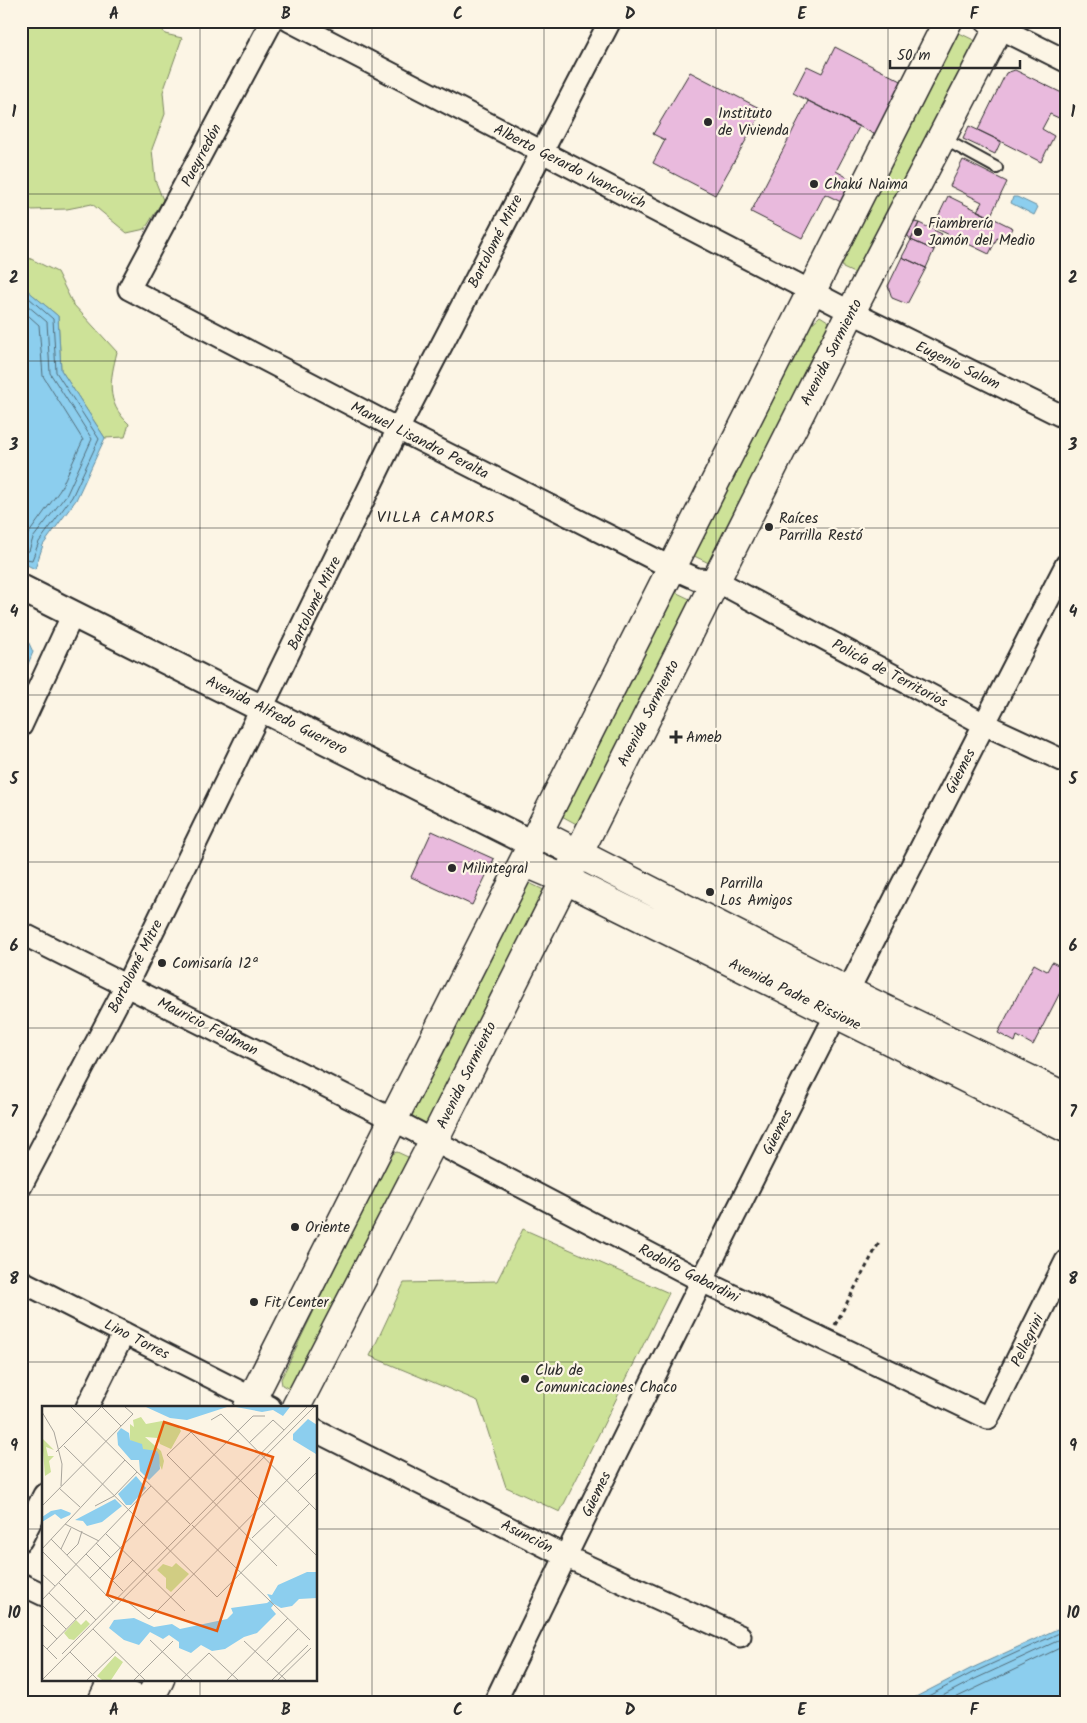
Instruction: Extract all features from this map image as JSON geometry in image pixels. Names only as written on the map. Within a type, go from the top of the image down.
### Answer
[{"type":"main road","points":[[257,1403],[394,1120],[531,846],[948,21]]},
{"type":"main road","name":"Avenida Sarmiento","points":[[297,1406],[433,1142],[577,852],[850,312],[941,138],[996,23]]},
{"type":"main road","name":"Avenida Padre Rissione","points":[[531,846],[577,852],[1066,1128]]},
{"type":"main road","name":"Avenida Padre Rissione","points":[[531,846],[564,879],[842,1003],[1066,1097]]},
{"type":"street","name":"Pueyrredón","points":[[129,289],[272,21]]},
{"type":"street","name":"Alberto Gerardo Ivancovich","points":[[290,21],[850,312]]},
{"type":"street","name":"Bartolomé Mitre","points":[[21,1186],[127,984],[398,429],[610,21]]},
{"type":"street","points":[[996,23],[1066,61]]},
{"type":"street","name":"Manuel Lisandro Peralta","points":[[129,289],[398,429],[672,568],[697,580],[715,580]]},
{"type":"street","name":"Eugenio Salom","points":[[850,312],[1066,418]]},
{"type":"street","name":"Güemes","points":[[495,1702],[565,1556],[702,1281],[1066,565]]},
{"type":"street","name":"Policía de Territorios","points":[[715,580],[984,724],[1066,762]]},
{"type":"street","name":"Avenida Alfredo Guerrero","points":[[21,588],[263,708],[531,846]]},
{"type":"street","points":[[21,726],[73,614]]},
{"type":"street","name":"Mauricio Feldman","points":[[21,933],[127,984],[394,1120]]},
{"type":"street","name":"Rodolfo Gabardini","points":[[394,1120],[702,1281],[988,1418]]},
{"type":"street","name":"Pellegrini","points":[[988,1418],[1066,1261]]},
{"type":"street","name":"Lino Torres","points":[[21,1281],[257,1403]]},
{"type":"street","points":[[88,1406],[124,1333]]},
{"type":"street","name":"Asunción","points":[[318,1433],[565,1556],[740,1636]]},
{"type":"street","points":[[21,1540],[42,1499]]},
{"type":"street","points":[[21,1584],[42,1594]]},
{"type":"street","points":[[109,1688],[152,1696]]},
{"type":"lane","points":[[941,138],[997,168]]},
{"type":"path","points":[[827,1340],[880,1241]]},
{"type":"green space","points":[[21,21],[157,21],[165,34],[182,38],[163,92],[165,114],[152,149],[155,180],[163,200],[145,229],[127,233],[92,204],[67,209],[30,210],[21,189]]},
{"type":"green space","points":[[955,31],[978,42],[856,274],[843,268],[842,262]]},
{"type":"green space","points":[[21,254],[57,272],[73,304],[117,352],[111,390],[116,407],[129,424],[125,437],[105,438],[61,370],[58,316],[21,285]]},
{"type":"green space","points":[[820,316],[831,323],[713,565],[690,554],[805,330]]},
{"type":"green space","points":[[671,590],[694,601],[582,827],[560,815]]},
{"type":"green space","points":[[525,881],[546,891],[426,1125],[406,1114]]},
{"type":"green space","points":[[397,1152],[408,1157],[410,1165],[293,1391],[282,1385],[281,1379],[389,1155]]},
{"type":"green space","name":"Club de Comunicaciones Chaco","points":[[523,1229],[669,1293],[560,1512],[506,1487],[478,1401],[370,1356],[404,1283],[497,1281]]},
{"type":"water","points":[[1013,197],[1038,207],[1034,215],[1011,203]]},
{"type":"water","points":[[21,285],[58,316],[61,370],[105,438],[76,500],[43,545],[35,569],[21,562]]},
{"type":"water","points":[[21,626],[33,652],[21,681]]},
{"type":"water","points":[[1066,1625],[1066,1702],[906,1702],[970,1669]]},
{"type":"building","points":[[835,47],[907,84],[880,137],[793,93],[807,66],[822,73]]},
{"type":"building","points":[[1015,70],[1066,95],[1066,109],[1061,119],[1050,114],[1042,129],[1054,136],[1041,162],[978,130],[1006,73]]},
{"type":"building","name":"Instituto de Vivienda","points":[[690,72],[763,110],[715,195],[653,163],[665,140],[653,134]]},
{"type":"building","points":[[808,101],[859,127],[836,171],[854,181],[843,203],[825,194],[802,238],[751,212]]},
{"type":"building","points":[[969,126],[1001,141],[995,154],[963,139]]},
{"type":"building","points":[[963,160],[1007,182],[990,217],[977,211],[982,202],[950,186]]},
{"type":"building","points":[[948,196],[1013,228],[1006,242],[997,238],[989,254],[933,227]]},
{"type":"building","points":[[910,221],[919,223],[911,240],[905,232]]},
{"type":"building","points":[[919,223],[942,234],[934,250],[911,240]]},
{"type":"building","points":[[911,240],[934,250],[926,268],[902,257]]},
{"type":"building","points":[[902,257],[926,268],[907,304],[892,298],[888,286]]},
{"type":"building","name":"Milintegral","points":[[432,831],[494,859],[472,905],[411,877]]},
{"type":"building","points":[[1052,962],[1066,969],[1066,981],[1033,1045],[1017,1036],[1015,1042],[998,1033],[1034,964],[1047,971]]},
{"type":"place","name":"Instituto de Vivienda","points":[[708,122]]},
{"type":"place","name":"Chakú Naima","points":[[814,184]]},
{"type":"place","name":"Fiambrería Jamón del Medio","points":[[918,232]]},
{"type":"place","name":"Raíces Parrilla Restó","points":[[769,527]]},
{"type":"place","name":"Ameb","points":[[676,737]]},
{"type":"place","name":"Milintegral","points":[[452,868]]},
{"type":"place","name":"Parrilla Los Amigos","points":[[710,892]]},
{"type":"place","name":"Comisaría 12ª","points":[[162,963]]},
{"type":"place","name":"Oriente","points":[[295,1227]]},
{"type":"place","name":"Fit Center","points":[[254,1302]]},
{"type":"place","name":"Club de Comunicaciones Chaco","points":[[525,1379]]},
{"type":"district","name":"VILLA CAMORS","points":[[436,516]]}]
